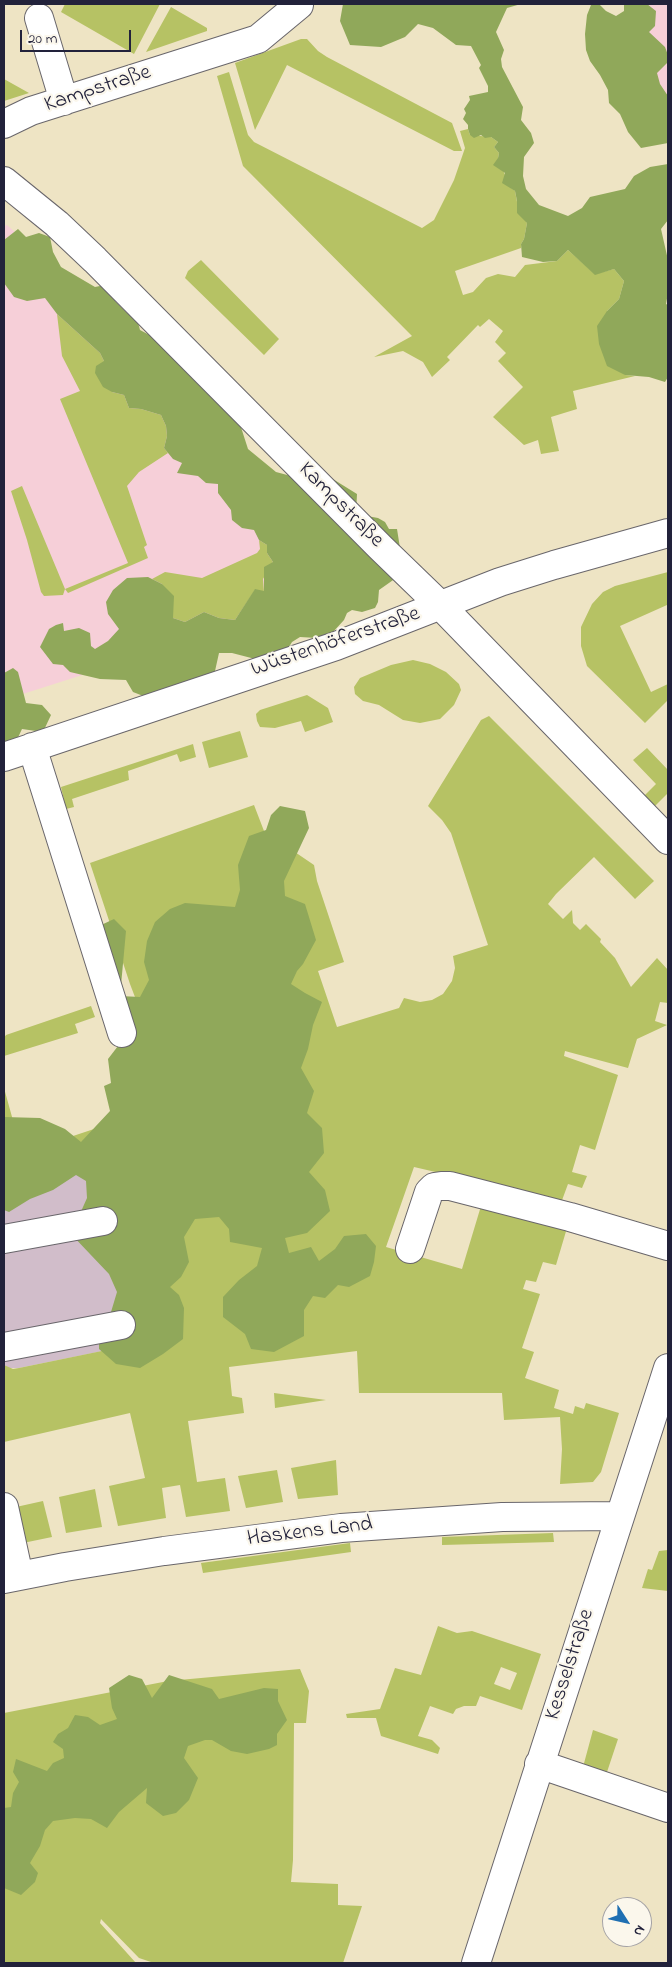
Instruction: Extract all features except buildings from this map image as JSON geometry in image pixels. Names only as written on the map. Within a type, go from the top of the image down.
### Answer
[{"type":"street","name":"Kampstraße","points":[[4,124],[31,111],[258,39],[299,6]]},
{"type":"street","points":[[39,18],[64,101]]},
{"type":"street","name":"Kampstraße","points":[[6,188],[57,224],[95,260],[441,606],[668,840]]},
{"type":"street","name":"Wüstenhöferstraße","points":[[4,757],[336,646],[500,582],[668,533]]},
{"type":"street","points":[[32,747],[122,1033]]},
{"type":"street","points":[[410,1249],[429,1192],[434,1187],[441,1186],[450,1186],[570,1217],[668,1246]]},
{"type":"street","points":[[4,1239],[103,1221]]},
{"type":"street","points":[[4,1347],[121,1325]]},
{"type":"street","name":"Kesselstraße","points":[[476,1963],[668,1368]]},
{"type":"street","points":[[4,1507],[11,1578]]},
{"type":"street","name":"Haskens Land","points":[[11,1578],[164,1551],[341,1528],[502,1517],[620,1516]]},
{"type":"street","points":[[539,1764],[668,1808]]},
{"type":"shaded area","points":[[632,4],[668,4],[668,136]]},
{"type":"shaded area","points":[[7,225],[40,254],[257,473],[305,604],[4,700],[4,226]]},
{"type":"shaded area","points":[[97,1164],[132,1345],[19,1368],[9,1368],[4,1365],[4,1182]]},
{"type":"green space","points":[[65,4],[160,4],[134,54],[61,12]]},
{"type":"green space","points":[[343,4],[521,4],[507,8],[496,32],[504,50],[501,59],[502,67],[523,107],[521,120],[531,133],[534,143],[524,157],[523,176],[526,189],[539,205],[568,216],[582,208],[590,197],[625,189],[634,176],[650,167],[668,164],[668,220],[661,229],[668,260],[666,304],[668,305],[668,377],[665,382],[649,377],[625,375],[607,366],[599,344],[597,326],[607,311],[619,299],[624,281],[614,269],[595,275],[568,250],[557,261],[543,262],[522,257],[521,244],[524,239],[527,223],[517,213],[515,191],[502,183],[505,173],[493,165],[498,158],[499,153],[494,147],[498,142],[491,137],[485,138],[481,135],[474,138],[470,135],[468,125],[463,119],[466,113],[464,109],[470,100],[469,96],[488,92],[488,86],[479,68],[481,65],[471,46],[456,45],[433,28],[418,24],[405,37],[381,47],[350,45],[340,21]]},
{"type":"green space","points":[[599,4],[606,11],[616,16],[624,11],[624,4],[647,4],[656,11],[655,26],[649,32],[665,47],[668,55],[668,62],[657,73],[660,84],[668,96],[668,143],[641,148],[628,132],[620,114],[609,103],[608,90],[590,61],[586,50],[587,15],[591,5]]},
{"type":"green space","points":[[171,7],[207,28],[207,31],[146,52]]},
{"type":"green space","points":[[301,39],[307,39],[318,51],[327,57],[452,123],[462,151],[454,151],[287,65],[255,130],[235,63]]},
{"type":"green space","points":[[229,72],[248,135],[254,142],[422,228],[434,220],[454,180],[465,148],[460,131],[468,129],[470,135],[491,137],[498,142],[494,147],[499,153],[498,158],[510,187],[515,191],[518,207],[527,223],[524,239],[521,248],[455,271],[463,295],[473,292],[486,278],[498,274],[515,277],[525,265],[557,261],[568,250],[595,274],[614,269],[624,281],[619,299],[607,311],[625,375],[635,376],[573,391],[577,409],[551,417],[559,451],[541,454],[538,440],[524,445],[493,417],[523,387],[498,361],[506,353],[495,342],[503,331],[489,319],[480,327],[478,325],[447,357],[450,360],[432,377],[423,362],[403,351],[374,357],[412,336],[243,166],[217,76]]},
{"type":"green space","points":[[4,79],[29,93],[4,101]]},
{"type":"green space","points":[[18,229],[26,237],[39,233],[50,237],[53,252],[61,267],[95,287],[105,283],[114,292],[115,301],[127,313],[137,319],[140,330],[155,338],[238,418],[248,449],[276,472],[291,476],[328,476],[357,494],[356,514],[378,518],[385,522],[389,529],[397,529],[400,548],[396,578],[379,590],[378,602],[375,608],[362,612],[352,610],[347,613],[344,620],[333,632],[317,638],[300,637],[292,642],[287,650],[259,660],[232,653],[219,653],[215,671],[201,682],[172,693],[161,689],[151,699],[133,692],[126,680],[100,679],[70,672],[63,665],[53,664],[40,647],[49,629],[56,625],[63,623],[64,631],[79,628],[90,633],[91,646],[95,649],[108,641],[119,629],[108,614],[106,602],[113,590],[127,578],[148,577],[162,584],[174,596],[173,618],[185,622],[204,612],[219,618],[235,620],[255,589],[264,591],[264,567],[273,562],[267,553],[267,545],[259,540],[254,530],[242,528],[232,520],[231,510],[218,493],[218,484],[206,483],[198,476],[177,473],[182,463],[173,459],[164,448],[167,436],[166,426],[161,415],[141,409],[129,408],[124,395],[103,387],[95,373],[96,366],[104,361],[100,353],[57,314],[45,298],[27,301],[14,297],[4,283],[4,240]]},
{"type":"green space","points":[[201,260],[279,339],[264,355],[185,278],[188,271]]},
{"type":"green space","points":[[57,314],[100,353],[112,392],[124,395],[129,408],[141,409],[161,415],[166,426],[167,436],[164,448],[168,453],[139,472],[127,486],[147,545],[144,547],[148,558],[68,593],[65,589],[128,563],[60,399],[80,391],[62,356]]},
{"type":"green space","points":[[22,486],[65,589],[63,595],[44,596],[41,592],[11,491]]},
{"type":"green space","points":[[259,540],[267,545],[267,553],[273,562],[263,579],[264,592],[255,590],[235,620],[219,618],[204,612],[185,622],[173,618],[162,584],[152,579],[165,572],[202,578],[257,553],[260,549]]},
{"type":"green space","points":[[668,572],[668,606],[620,626],[651,692],[668,684],[668,700],[645,723],[587,666],[581,646],[581,627],[592,604],[603,592],[615,586]]},
{"type":"green space","points":[[413,660],[430,664],[446,672],[459,684],[461,690],[454,705],[440,719],[420,723],[403,720],[379,705],[363,701],[355,694],[354,687],[360,678],[391,665]]},
{"type":"green space","points":[[13,668],[18,672],[26,703],[42,705],[51,715],[43,732],[22,729],[4,767],[4,673]]},
{"type":"green space","points":[[307,695],[328,708],[333,722],[305,732],[301,721],[275,728],[260,727],[256,714],[260,710]]},
{"type":"green space","points":[[489,716],[654,881],[635,899],[594,857],[548,904],[563,919],[572,910],[573,923],[580,930],[586,924],[601,939],[600,942],[615,958],[631,987],[657,958],[668,970],[668,1003],[660,1002],[655,1021],[667,1025],[637,1039],[628,1068],[565,1051],[564,1056],[618,1075],[595,1150],[580,1145],[572,1172],[587,1176],[582,1188],[568,1184],[561,1203],[414,1167],[386,1247],[462,1269],[481,1206],[567,1228],[556,1265],[543,1262],[536,1282],[526,1280],[523,1289],[540,1294],[522,1348],[534,1352],[525,1378],[559,1390],[554,1408],[573,1414],[575,1406],[584,1409],[586,1403],[619,1413],[601,1472],[593,1482],[560,1484],[562,1449],[560,1417],[504,1420],[502,1393],[359,1393],[357,1351],[229,1367],[232,1396],[242,1398],[244,1413],[188,1421],[197,1482],[225,1478],[230,1511],[186,1517],[180,1485],[162,1488],[166,1518],[118,1526],[109,1486],[145,1478],[130,1413],[4,1442],[4,1365],[13,1369],[131,1345],[97,1165],[4,1182],[4,1088],[22,1153],[175,1102],[130,984],[90,863],[254,805],[264,831],[314,865],[317,881],[344,962],[318,971],[337,1027],[399,1008],[404,998],[420,1002],[432,1000],[443,994],[452,981],[455,968],[453,956],[488,945],[451,833],[442,820],[428,806],[481,720]]},
{"type":"green space","points":[[240,731],[248,757],[209,768],[202,742]]},
{"type":"green space","points":[[193,744],[196,757],[180,762],[177,754],[128,771],[129,780],[72,799],[74,807],[66,809],[61,787]]},
{"type":"green space","points":[[647,748],[668,770],[668,793],[650,811],[640,800],[656,784],[633,760]]},
{"type":"green space","points":[[280,806],[305,811],[309,828],[284,881],[285,896],[305,904],[316,940],[291,984],[322,1002],[313,1025],[308,1049],[301,1068],[314,1091],[307,1113],[322,1128],[324,1153],[309,1172],[325,1190],[330,1211],[307,1233],[285,1238],[289,1253],[311,1247],[319,1261],[335,1249],[344,1236],[366,1234],[376,1246],[370,1276],[349,1287],[338,1285],[325,1298],[313,1296],[304,1310],[304,1336],[274,1352],[251,1349],[245,1334],[223,1317],[223,1297],[239,1280],[257,1266],[262,1248],[230,1242],[229,1229],[219,1217],[195,1219],[184,1237],[189,1262],[181,1277],[170,1287],[179,1295],[184,1308],[183,1339],[140,1368],[116,1364],[99,1349],[99,1329],[111,1312],[117,1292],[109,1274],[71,1234],[87,1198],[86,1181],[76,1175],[53,1190],[30,1199],[9,1212],[4,1210],[4,1117],[40,1118],[65,1129],[81,1142],[110,1111],[104,1086],[111,1083],[108,1059],[118,1046],[99,926],[114,919],[126,931],[120,996],[140,997],[149,980],[144,962],[147,941],[155,922],[170,909],[185,903],[235,907],[240,890],[238,865],[249,836],[266,830],[271,815]]},
{"type":"green space","points":[[91,1006],[95,1017],[75,1024],[78,1033],[4,1056],[4,1038],[6,1035]]},
{"type":"green space","points":[[274,1393],[326,1400],[275,1408]]},
{"type":"green space","points":[[336,1460],[338,1495],[298,1499],[291,1468]]},
{"type":"green space","points":[[277,1470],[283,1502],[246,1508],[238,1476]]},
{"type":"green space","points":[[95,1489],[102,1527],[66,1533],[59,1497]]},
{"type":"green space","points":[[43,1501],[52,1537],[23,1543],[16,1507]]},
{"type":"green space","points":[[553,1533],[554,1542],[442,1545],[442,1537]]},
{"type":"green space","points":[[350,1543],[351,1552],[203,1573],[201,1563]]},
{"type":"green space","points":[[668,1550],[668,1591],[642,1588],[648,1569],[652,1570],[659,1551]]},
{"type":"green space","points":[[438,1626],[457,1633],[472,1631],[541,1654],[522,1710],[480,1696],[476,1706],[464,1706],[456,1709],[453,1714],[430,1706],[418,1736],[432,1740],[440,1748],[438,1754],[381,1736],[376,1718],[347,1718],[346,1714],[380,1709],[395,1668],[421,1675]],"holes":[[[501,1667],[517,1673],[510,1690],[494,1684]]]},
{"type":"green space","points":[[300,1669],[309,1691],[306,1723],[294,1723],[293,1860],[291,1882],[338,1884],[338,1905],[362,1906],[343,1963],[154,1963],[139,1958],[101,1919],[100,1923],[136,1963],[4,1963],[4,1713],[168,1681]]},
{"type":"green space","points":[[129,1675],[142,1679],[152,1698],[169,1675],[212,1689],[219,1699],[264,1688],[278,1689],[278,1701],[287,1720],[277,1734],[277,1745],[269,1749],[247,1754],[231,1751],[212,1740],[205,1740],[188,1746],[184,1758],[198,1778],[189,1800],[176,1813],[163,1816],[146,1803],[147,1788],[119,1812],[107,1828],[91,1819],[75,1818],[53,1821],[45,1830],[40,1846],[30,1863],[38,1873],[35,1882],[21,1895],[4,1888],[4,1808],[11,1807],[13,1793],[19,1782],[13,1772],[16,1759],[47,1771],[53,1763],[64,1758],[63,1749],[53,1742],[58,1734],[68,1728],[75,1715],[88,1717],[100,1725],[117,1719],[112,1708],[109,1688]]},
{"type":"green space","points":[[593,1730],[618,1739],[605,1778],[583,1767]]}]
